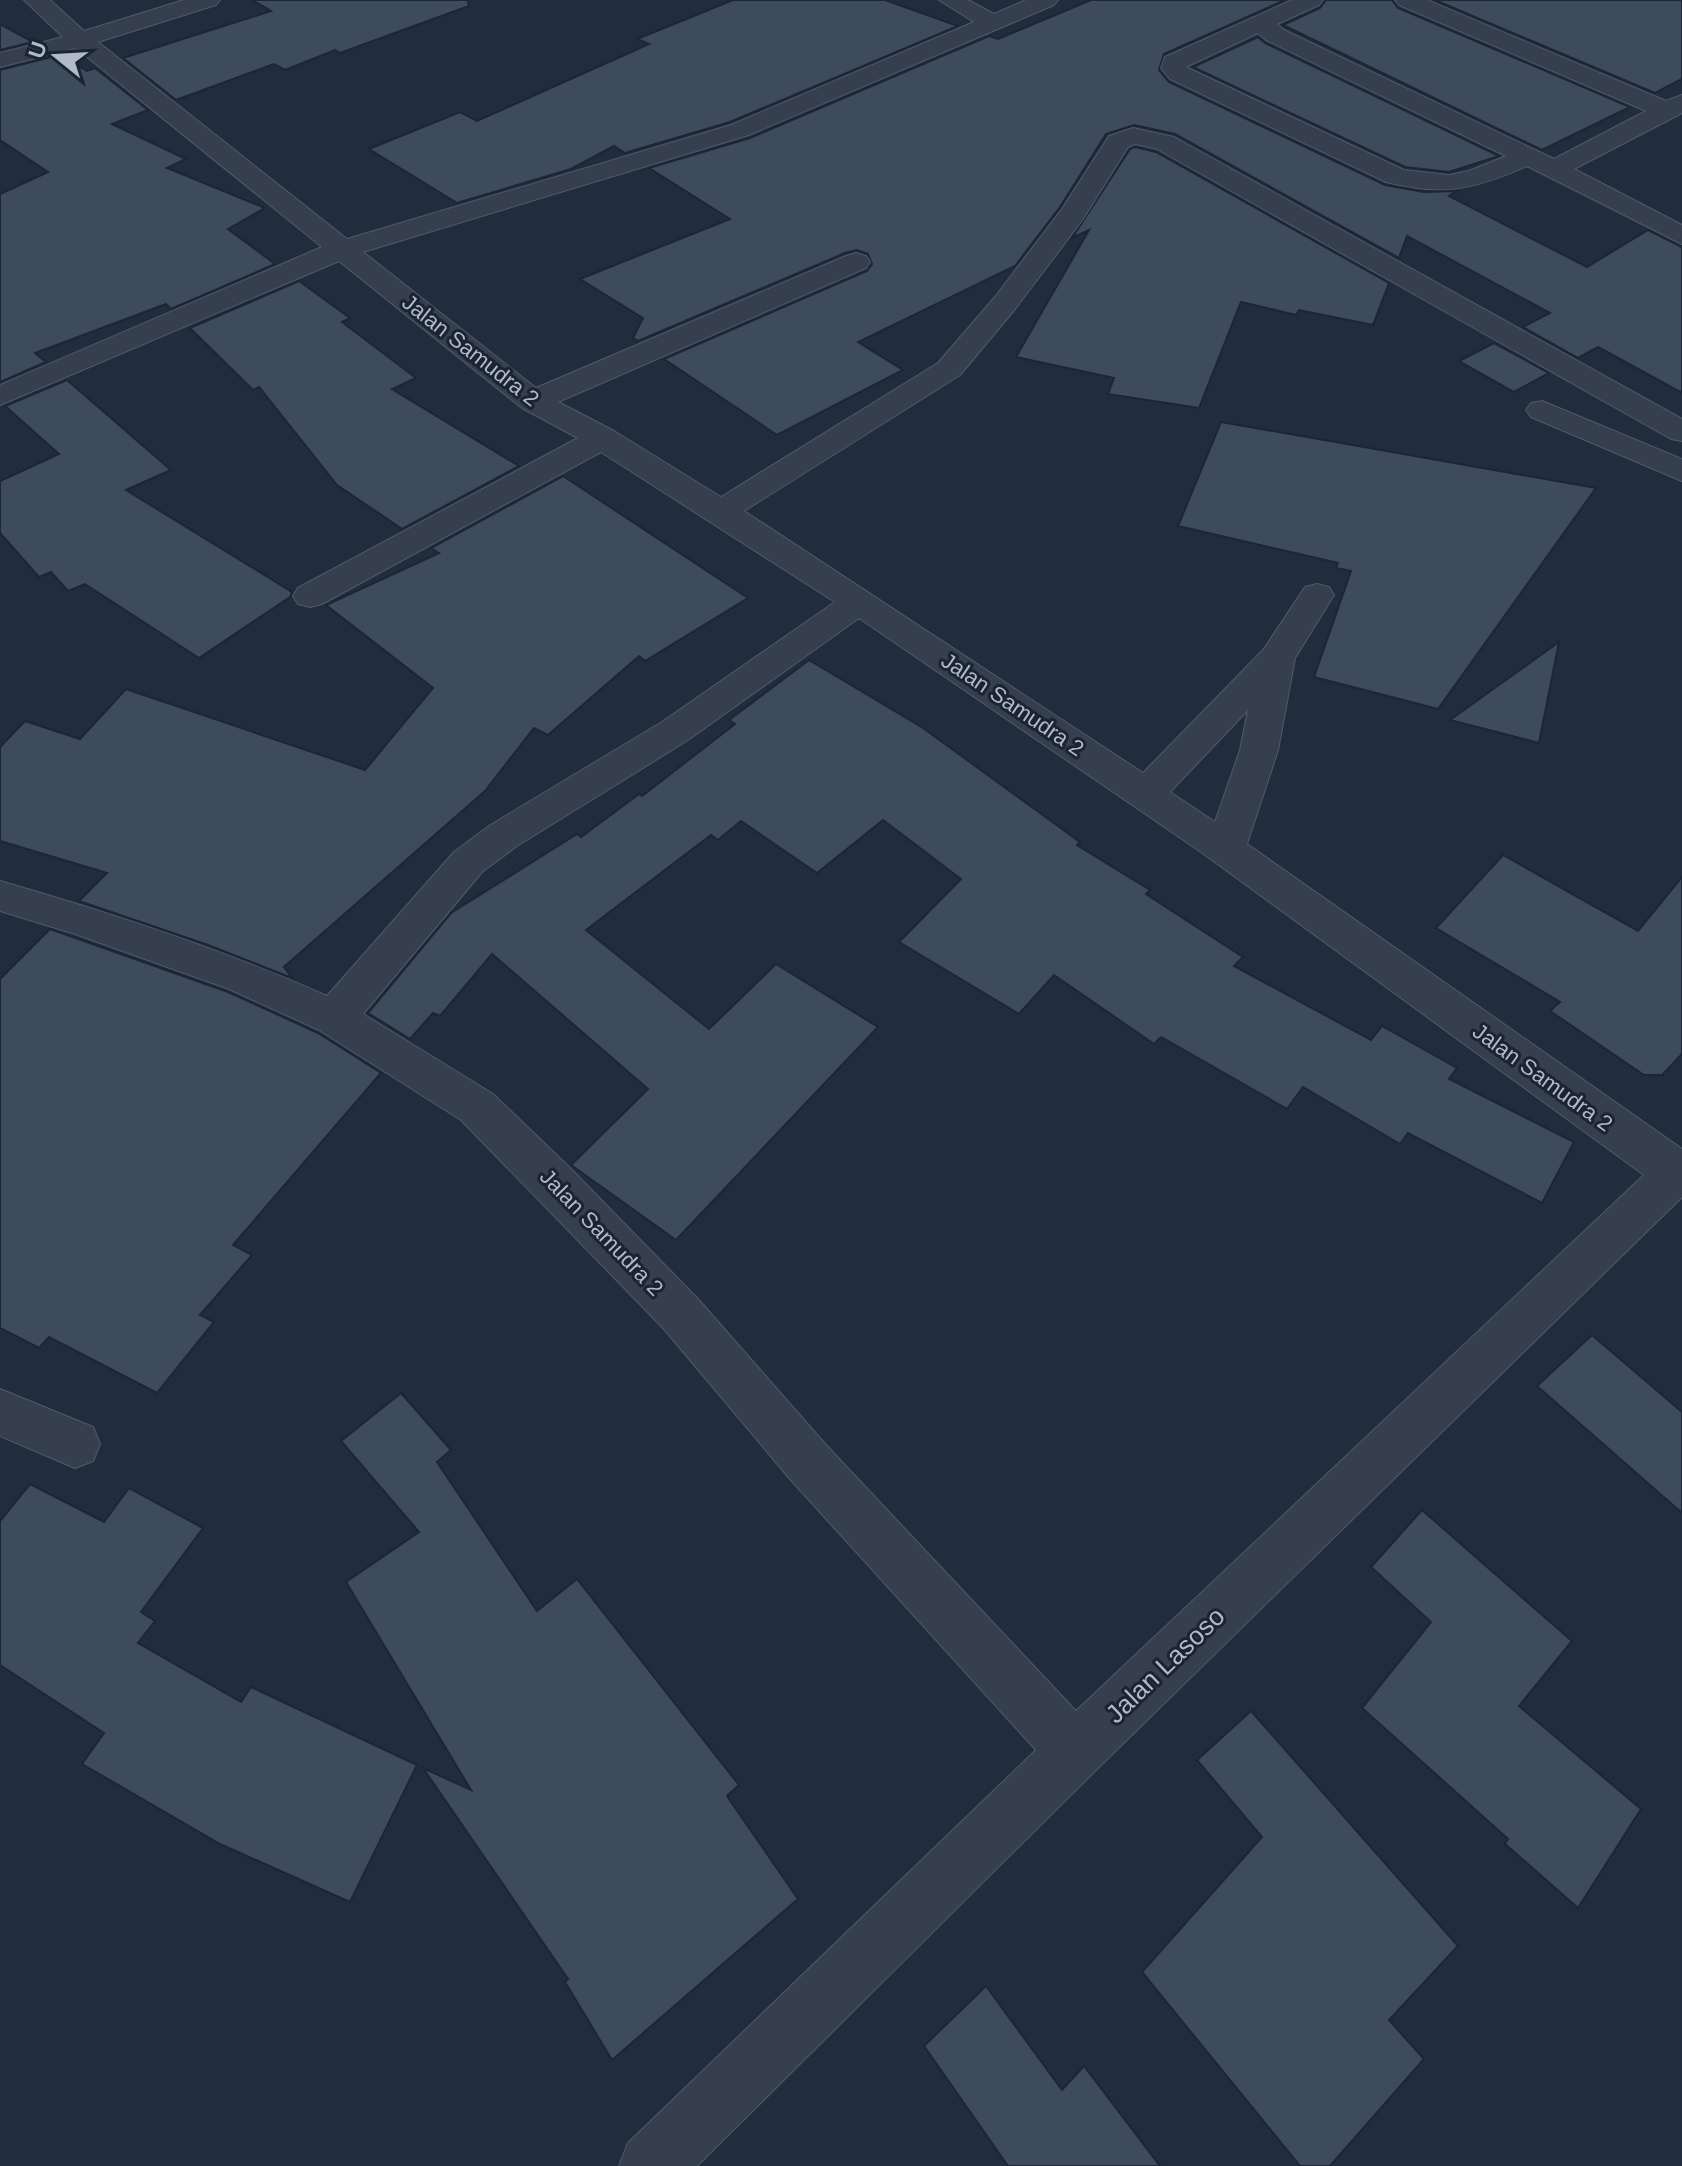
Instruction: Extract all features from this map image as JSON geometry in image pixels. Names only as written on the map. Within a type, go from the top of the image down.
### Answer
[{"type":"street","name":"Jalan Samudra 2","points":[[36,0],[80,40],[533,401],[603,438],[721,511],[1226,848],[1680,1173]]},
{"type":"street","points":[[0,60],[80,40],[208,0]]},
{"type":"street","points":[[951,0],[993,23]]},
{"type":"street","points":[[0,396],[342,249],[740,130],[1046,0]]},
{"type":"street","points":[[1311,0],[1174,62],[1173,68],[1179,74],[1395,176],[1420,183],[1445,185],[1467,182],[1528,156]]},
{"type":"street","points":[[1407,0],[1674,107]]},
{"type":"street","points":[[1261,24],[1275,35],[1528,156],[1682,236]]},
{"type":"street","points":[[1554,169],[1674,107]]},
{"type":"street","points":[[721,511],[957,361],[1073,213],[1118,142],[1133,136],[1165,143],[1682,432]]},
{"type":"street","points":[[533,401],[856,262]]},
{"type":"street","points":[[1542,410],[1682,471]]},
{"type":"street","points":[[310,596],[603,438]]},
{"type":"street","points":[[1145,794],[1277,658],[1317,595]]},
{"type":"street","points":[[334,1018],[468,862],[503,836],[675,731],[859,602]]},
{"type":"street","points":[[1226,848],[1259,750],[1277,658]]},
{"type":"street","name":"Jalan Samudra 2","points":[[0,896],[85,921],[244,977],[334,1018],[477,1107],[681,1314],[808,1462],[1075,1751]]},
{"type":"street","name":"Jalan Lasoso","points":[[651,2166],[1075,1751],[1680,1173]]},
{"type":"street","points":[[0,1412],[75,1444]]},
{"type":"building","points":[[252,0],[468,0],[469,6],[340,53],[335,50],[285,70],[274,64],[176,100],[123,58],[271,11]]},
{"type":"building","points":[[733,0],[885,0],[958,26],[730,122],[625,153],[614,146],[571,169],[457,203],[369,149],[460,112],[477,121],[649,44],[637,39]]},
{"type":"building","points":[[1091,0],[1285,0],[1164,54],[1159,70],[1169,82],[1385,185],[1424,192],[1457,191],[1449,196],[1587,267],[1648,230],[1682,247],[1682,393],[1598,347],[1578,358],[1523,327],[1550,313],[1407,236],[1399,258],[1175,134],[1134,125],[1106,134],[1060,207],[1015,266],[858,342],[903,370],[777,435],[664,359],[867,271],[872,264],[868,254],[857,250],[845,253],[638,341],[633,338],[643,318],[580,279],[730,219],[649,168],[750,138],[989,36],[998,39]]},
{"type":"building","points":[[1326,0],[1392,0],[1398,8],[1630,107],[1542,150],[1283,25],[1320,8]]},
{"type":"building","points":[[1435,0],[1682,0],[1682,79],[1655,93]]},
{"type":"building","points":[[0,24],[33,42],[0,50]]},
{"type":"building","points":[[1258,37],[1499,156],[1449,172],[1405,167],[1193,67]]},
{"type":"building","points":[[59,55],[87,71],[95,68],[148,110],[112,124],[186,159],[167,168],[265,208],[228,229],[275,264],[171,309],[166,304],[35,353],[46,362],[0,382],[0,194],[48,172],[0,140],[0,70]]},
{"type":"building","points":[[1135,147],[1156,152],[1389,283],[1373,325],[1299,310],[1296,315],[1241,302],[1199,408],[1108,394],[1114,378],[1016,357],[1089,230],[1072,238],[1130,149]]},
{"type":"building","points":[[299,281],[350,318],[342,322],[416,378],[392,389],[519,466],[402,529],[337,485],[259,387],[253,390],[190,328]]},
{"type":"building","points":[[1494,343],[1549,373],[1514,392],[1459,361]]},
{"type":"building","points":[[67,380],[171,470],[126,490],[292,592],[290,597],[199,658],[85,584],[68,591],[51,572],[39,577],[0,533],[0,481],[59,454],[5,406]]},
{"type":"building","points":[[1221,422],[1596,488],[1438,709],[1314,677],[1351,571],[1336,568],[1338,563],[1178,526]]},
{"type":"building","points":[[563,476],[748,598],[645,661],[639,656],[548,735],[534,728],[485,791],[284,967],[292,978],[208,945],[79,901],[107,873],[0,841],[0,747],[25,721],[80,739],[126,689],[365,770],[433,688],[326,605],[439,553],[431,548]]},
{"type":"building","points":[[1559,642],[1539,743],[1450,720]]},
{"type":"building","points":[[809,660],[923,728],[1080,842],[1077,845],[1150,890],[1146,894],[1243,957],[1234,966],[1371,1040],[1382,1026],[1457,1068],[1449,1079],[1574,1142],[1542,1203],[1408,1133],[1400,1144],[1303,1087],[1287,1109],[1161,1037],[1154,1044],[1054,975],[1019,1014],[899,942],[961,879],[883,820],[817,873],[741,821],[718,840],[711,835],[586,930],[709,1029],[776,964],[878,1027],[676,1240],[571,1165],[648,1089],[492,954],[440,1016],[433,1013],[410,1039],[368,1013],[451,913],[577,834],[581,837],[639,794],[642,796],[735,724],[729,720]]},
{"type":"building","points":[[1503,855],[1638,931],[1682,877],[1682,1054],[1662,1075],[1644,1075],[1550,1011],[1560,1002],[1436,928]]},
{"type":"building","points":[[50,929],[228,992],[318,1033],[381,1073],[233,1245],[252,1255],[200,1315],[214,1322],[157,1393],[49,1337],[39,1348],[0,1328],[0,979]]},
{"type":"building","points":[[1592,1335],[1682,1412],[1682,1513],[1537,1386]]},
{"type":"building","points":[[401,1393],[451,1450],[437,1462],[537,1611],[577,1579],[739,1785],[727,1796],[798,1899],[612,2060],[565,1982],[568,1979],[423,1768],[471,1790],[346,1582],[419,1532],[341,1441]]},
{"type":"building","points":[[30,1484],[104,1522],[129,1488],[203,1528],[141,1612],[155,1621],[138,1643],[241,1702],[251,1687],[417,1765],[350,1902],[220,1844],[82,1764],[104,1733],[0,1665],[0,1521]]},
{"type":"building","points":[[1422,1510],[1572,1641],[1519,1706],[1641,1809],[1578,1908],[1505,1844],[1508,1839],[1362,1708],[1431,1622],[1371,1567]]},
{"type":"building","points":[[1251,1711],[1458,1946],[1389,2020],[1424,2059],[1330,2166],[1300,2166],[1142,1972],[1262,1837],[1197,1760]]},
{"type":"building","points":[[986,1986],[1062,2090],[1084,2066],[1160,2166],[1008,2166],[924,2046]]}]
